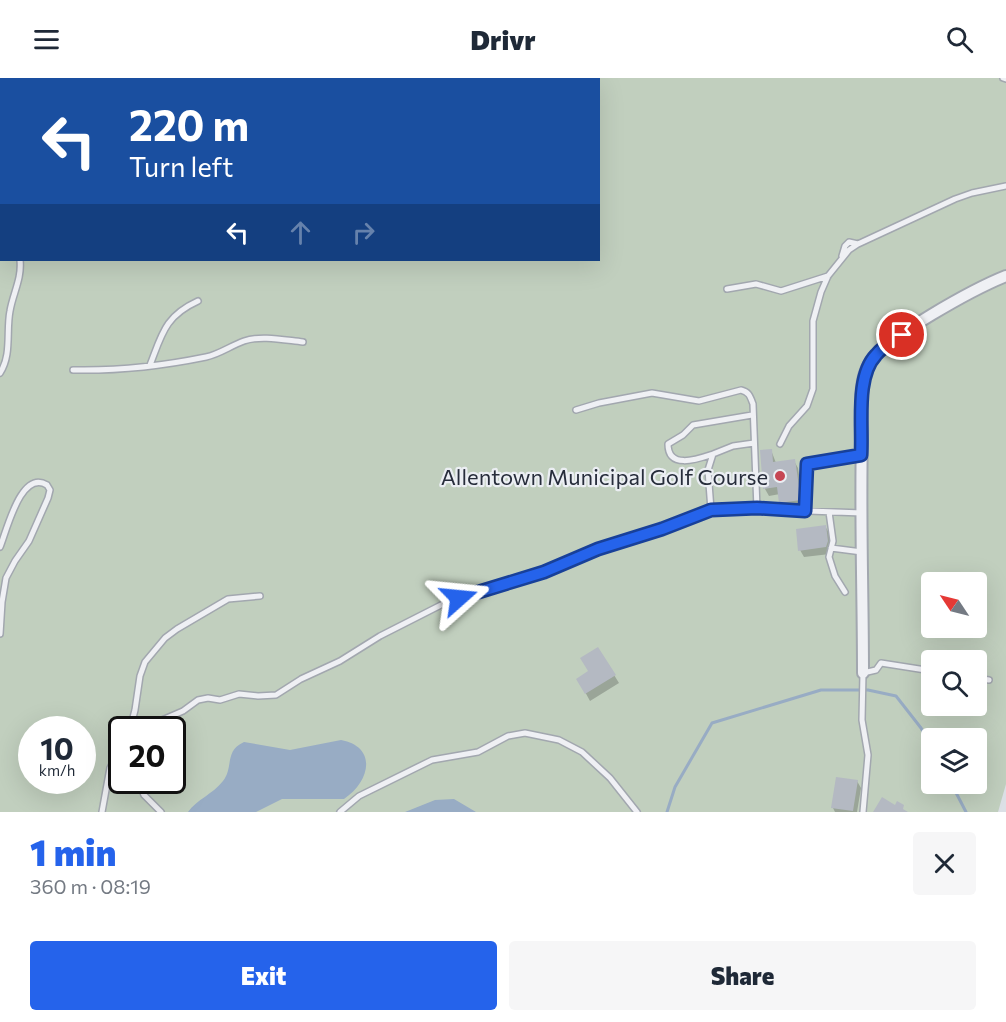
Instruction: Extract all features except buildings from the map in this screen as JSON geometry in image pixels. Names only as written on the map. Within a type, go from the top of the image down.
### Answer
[{"type":"street","points":[[863,677],[861,455],[864,375],[868,364],[876,354],[937,312],[982,286],[1006,276]]},
{"type":"lane","points":[[780,444],[789,426],[807,406],[813,389],[813,321],[828,276],[842,258],[858,244],[972,193],[1006,186]]},
{"type":"lane","points":[[0,373],[6,359],[9,313],[21,276],[20,261]]},
{"type":"lane","points":[[728,289],[756,284],[782,291],[828,276]]},
{"type":"lane","points":[[150,365],[160,336],[170,319],[182,308],[198,301]]},
{"type":"lane","points":[[73,370],[115,370],[220,354],[246,340],[268,338],[303,342]]},
{"type":"lane","points":[[576,410],[599,403],[652,393],[699,401],[741,390],[749,394],[753,404],[757,508]]},
{"type":"lane","points":[[752,415],[693,425],[683,435],[668,444],[667,448],[674,459],[681,462],[733,446],[754,443]]},
{"type":"lane","points":[[711,510],[708,470],[713,454]]},
{"type":"lane","points":[[805,511],[807,464],[861,455]]},
{"type":"lane","points":[[0,547],[16,505],[28,485],[43,482],[50,490],[48,498],[29,541],[6,578],[0,634]]},
{"type":"lane","points":[[171,716],[198,700],[207,698],[220,700],[239,694],[258,696],[276,694],[441,605],[472,593],[544,572],[598,549],[662,529],[711,510],[757,508],[862,513]]},
{"type":"lane","points":[[828,512],[833,541],[829,557],[835,576],[845,592]]},
{"type":"lane","points":[[831,548],[862,552]]},
{"type":"lane","points":[[133,716],[140,676],[145,662],[165,638],[228,599],[260,596]]},
{"type":"lane","points":[[863,812],[868,755],[862,720],[863,677],[876,670],[881,663],[921,669]]},
{"type":"lane","points":[[340,812],[359,796],[432,760],[478,752],[508,736],[525,733],[559,740],[582,752],[610,778],[637,812]]},
{"type":"lane","points":[[102,812],[108,779]]},
{"type":"lane","points":[[143,794],[161,812]]},
{"type":"green space","name":"Allentown Municipal Golf Course","points":[[600,78],[1006,78],[1006,784],[998,812],[0,812],[0,261],[600,261]]},
{"type":"water","points":[[341,740],[361,750],[366,766],[360,784],[344,799],[282,799],[256,812],[188,812],[223,781],[231,755],[244,742],[290,750]]},
{"type":"water","points":[[454,799],[476,812],[405,812],[435,800]]},
{"type":"waterway","points":[[667,812],[675,787],[712,723],[821,690],[868,690],[896,696],[921,728]]},
{"type":"waterway","points":[[957,794],[966,812]]},
{"type":"place","name":"Allentown Municipal Golf Course","points":[[780,476]]},
{"type":"route","points":[[459,598],[567,564],[598,549],[643,533],[662,529],[711,510],[757,508],[805,511],[807,464],[861,455],[864,375],[868,364],[876,354],[902,335]]}]
